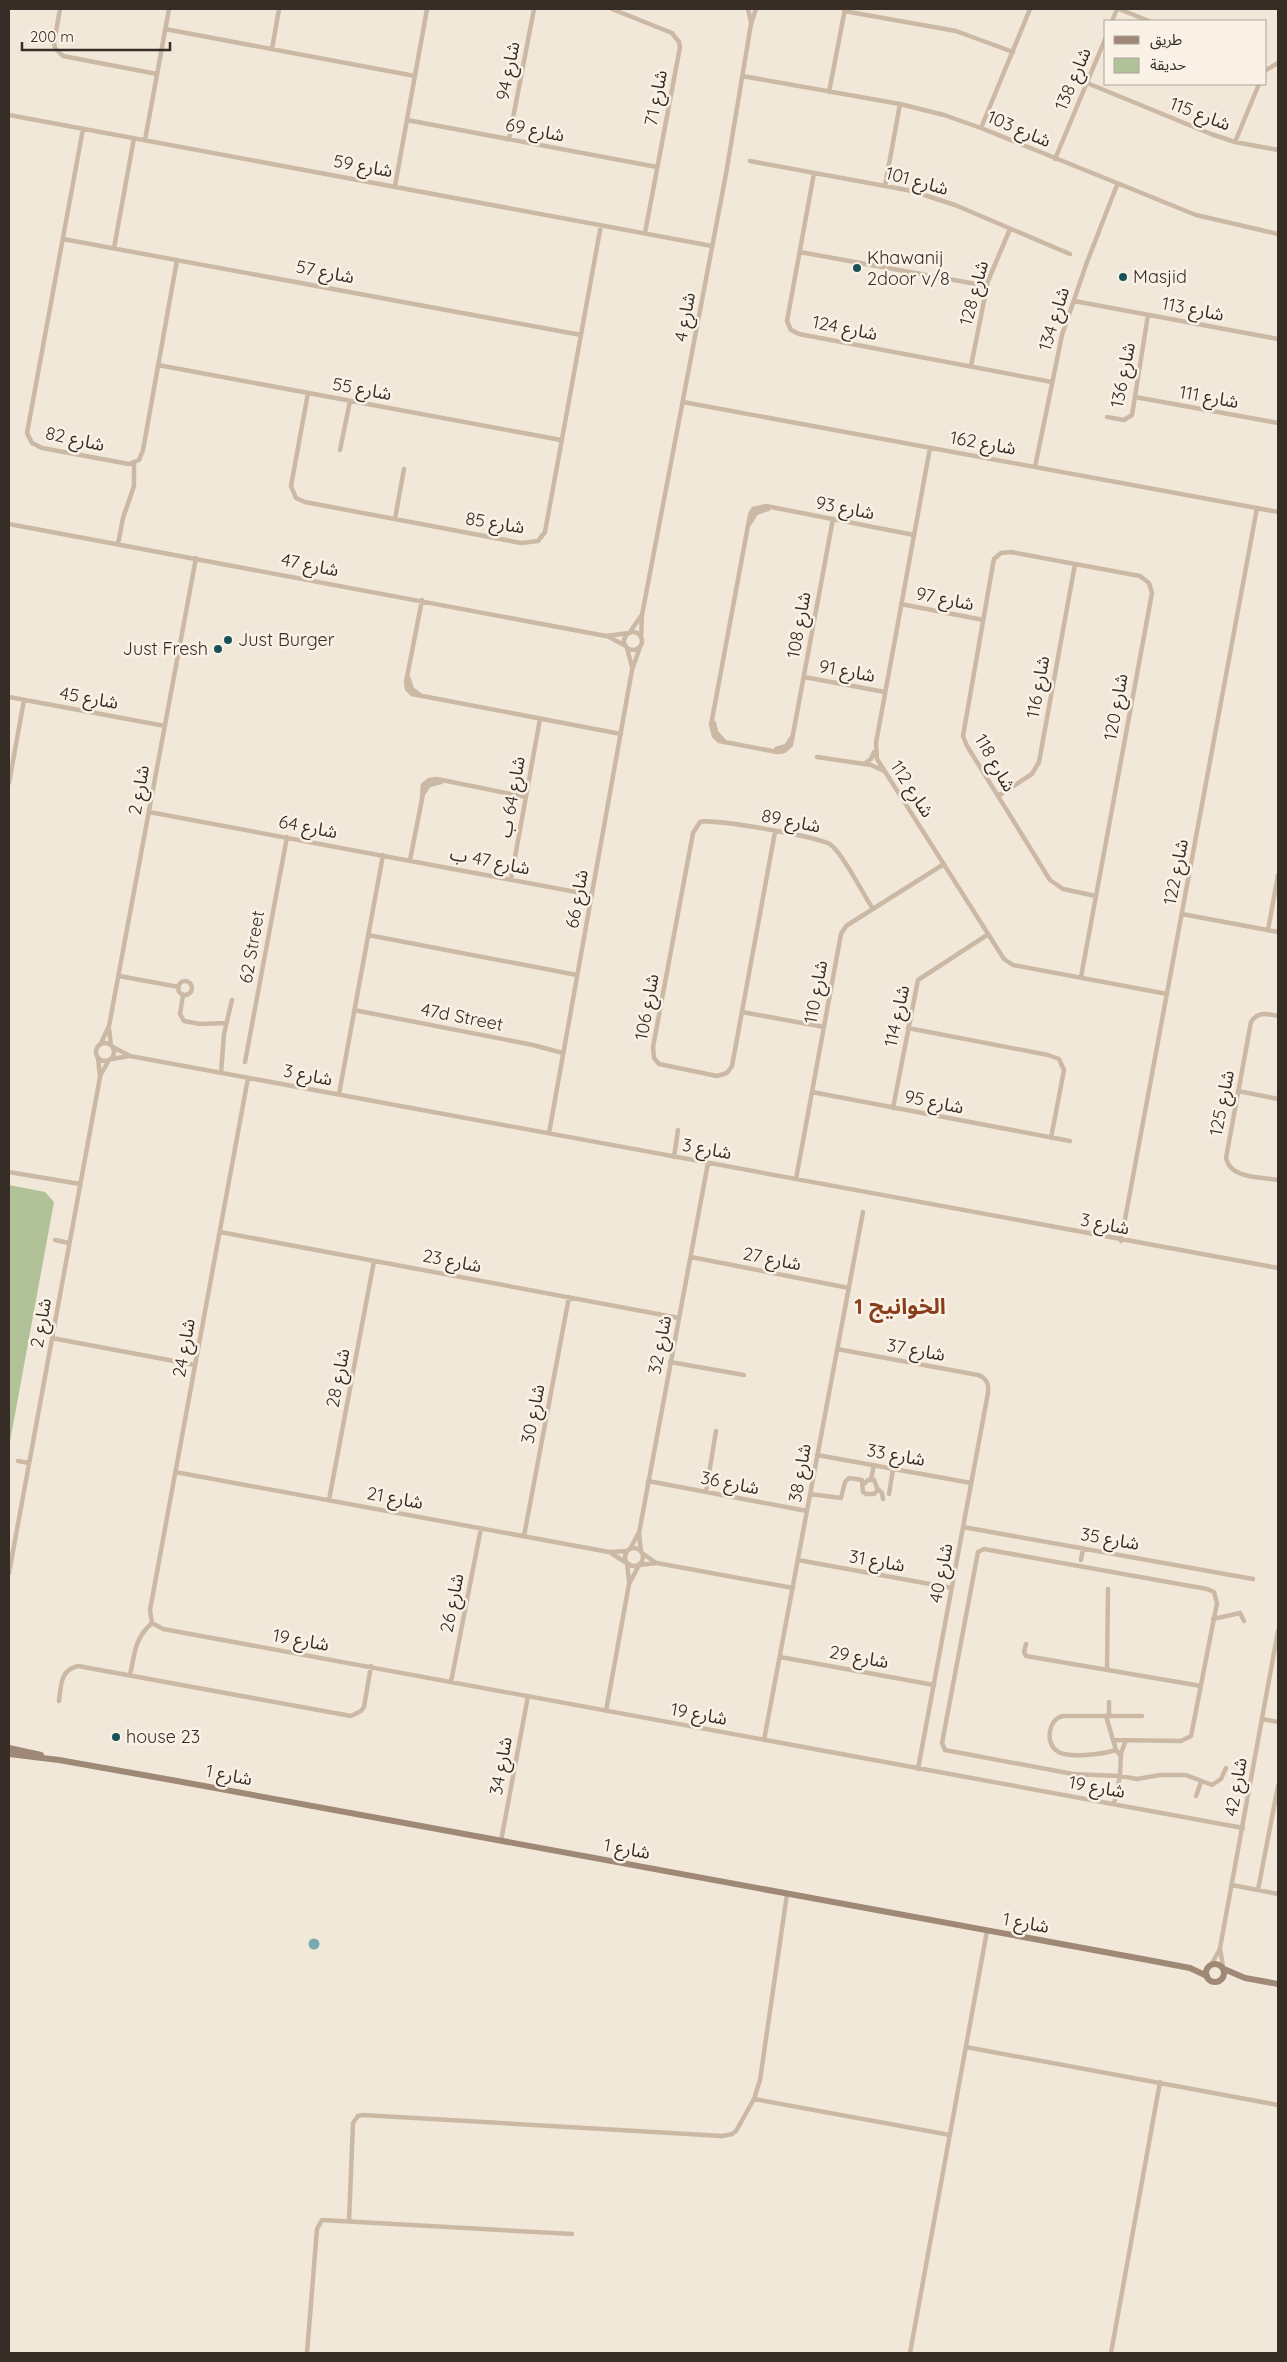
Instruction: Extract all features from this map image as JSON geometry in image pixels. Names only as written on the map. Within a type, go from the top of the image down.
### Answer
[{"type":"street","points":[[60,9],[54,43],[55,48],[63,56],[157,74]]},
{"type":"street","points":[[145,140],[169,9]]},
{"type":"street","points":[[272,49],[279,9]]},
{"type":"street","points":[[395,186],[427,9]]},
{"type":"street","name":"شارع 94","points":[[510,139],[534,9]]},
{"type":"street","name":"شارع 71","points":[[612,9],[672,33],[679,42],[679,53],[645,233]]},
{"type":"street","name":"شارع 4","points":[[748,9],[751,24]]},
{"type":"street","name":"شارع 4","points":[[642,637],[642,615],[712,246],[751,24],[756,9]]},
{"type":"street","points":[[981,128],[1030,9]]},
{"type":"street","points":[[1118,9],[1146,20]]},
{"type":"street","points":[[829,92],[844,10],[956,31],[1013,52]]},
{"type":"street","points":[[165,30],[415,76]]},
{"type":"street","name":"شارع 138","points":[[1055,159],[1104,42]]},
{"type":"street","points":[[1267,69],[1278,63]]},
{"type":"street","name":"شارع 103","points":[[742,76],[900,104],[944,115],[981,128],[1117,185],[1204,218],[1278,234]]},
{"type":"street","name":"شارع 115","points":[[1087,83],[1211,134],[1235,142],[1278,150]]},
{"type":"street","points":[[1235,142],[1259,85]]},
{"type":"street","points":[[885,186],[900,104]]},
{"type":"street","name":"شارع 59","points":[[9,115],[712,246]]},
{"type":"street","name":"شارع 69","points":[[407,120],[657,167]]},
{"type":"street","name":"شارع 82","points":[[83,128],[27,433],[32,443],[42,448],[129,464],[134,463]]},
{"type":"street","points":[[114,248],[134,138]]},
{"type":"street","name":"شارع 101","points":[[750,161],[885,186],[940,200],[1070,254]]},
{"type":"street","name":"شارع 124","points":[[814,173],[787,321],[794,332],[1052,382]]},
{"type":"street","name":"شارع 134","points":[[1035,467],[1062,336],[1101,223],[1117,185]]},
{"type":"street","name":"شارع 85","points":[[308,393],[291,486],[293,495],[300,501],[521,543],[538,541],[545,532],[601,225]]},
{"type":"street","name":"شارع 128","points":[[971,366],[987,286],[1010,229]]},
{"type":"street","name":"شارع 57","points":[[63,239],[580,335]]},
{"type":"street","points":[[800,252],[987,286]]},
{"type":"street","points":[[118,544],[123,518],[134,486],[134,463],[142,455],[177,260]]},
{"type":"street","name":"شارع 113","points":[[1074,301],[1278,339]]},
{"type":"street","name":"شارع 136","points":[[1107,417],[1124,420],[1130,417],[1148,315]]},
{"type":"street","name":"شارع 55","points":[[158,365],[562,440]]},
{"type":"street","name":"شارع 111","points":[[1135,397],[1278,424]]},
{"type":"street","points":[[340,450],[350,401]]},
{"type":"street","name":"شارع 162","points":[[683,402],[1278,512]]},
{"type":"street","name":"شارع 112","points":[[930,448],[875,751],[884,771],[987,935],[1000,955],[1008,962],[1167,994]]},
{"type":"street","points":[[395,519],[404,469]]},
{"type":"street","name":"شارع 93","points":[[749,524],[753,509],[762,506],[914,535]]},
{"type":"street","name":"شارع 122","points":[[1122,1241],[1257,508]]},
{"type":"street","name":"شارع 108","points":[[749,524],[711,725],[712,732],[719,741],[781,752],[787,750],[792,742],[833,520]]},
{"type":"street","name":"شارع 47","points":[[9,524],[606,636],[627,647]]},
{"type":"street","name":"شارع 120","points":[[1011,552],[1140,576],[1149,583],[1152,593],[1081,977]]},
{"type":"street","name":"شارع 118","points":[[1011,552],[1001,553],[994,560],[963,736],[998,796],[1054,884],[1063,889],[1096,896]]},
{"type":"street","name":"شارع 2","points":[[101,1043],[109,1026],[119,976],[196,558]]},
{"type":"street","name":"شارع 116","points":[[998,796],[1032,774],[1039,762],[1075,564]]},
{"type":"street","points":[[422,600],[406,686],[409,692],[621,734]]},
{"type":"street","name":"شارع 97","points":[[901,604],[983,620]]},
{"type":"street","name":"شارع 4","points":[[629,633],[642,615]]},
{"type":"street","points":[[636,632],[642,637],[640,647],[634,650],[627,647],[625,639],[629,633],[636,632]]},
{"type":"street","name":"شارع 47","points":[[606,636],[629,633]]},
{"type":"street","name":"شارع 66","points":[[627,647],[632,670]]},
{"type":"street","name":"شارع 66","points":[[549,1133],[632,670],[640,647]]},
{"type":"street","name":"شارع 91","points":[[804,677],[885,692]]},
{"type":"street","name":"شارع 45","points":[[9,697],[165,726]]},
{"type":"street","points":[[9,783],[24,700]]},
{"type":"street","name":"شارع 64 ب","points":[[511,879],[540,719]]},
{"type":"street","points":[[864,764],[871,759],[875,751]]},
{"type":"street","points":[[817,757],[864,764],[884,771]]},
{"type":"street","points":[[410,860],[422,797],[421,789],[426,782],[433,779],[526,797]]},
{"type":"street","name":"شارع 64","points":[[149,812],[383,855]]},
{"type":"street","name":"شارع 89","points":[[700,822],[708,820],[824,840],[831,844],[873,909]]},
{"type":"street","name":"شارع 106","points":[[700,822],[693,833],[653,1051],[654,1058],[663,1065],[712,1075],[722,1075],[732,1066],[775,832]]},
{"type":"street","name":"62 Street","points":[[245,1062],[287,837]]},
{"type":"street","points":[[339,1094],[383,855]]},
{"type":"street","name":"شارع 47 ب","points":[[383,855],[592,894]]},
{"type":"street","name":"شارع 110","points":[[796,1179],[841,934],[846,926],[944,864]]},
{"type":"street","points":[[1268,930],[1278,875]]},
{"type":"street","points":[[1182,914],[1278,932]]},
{"type":"street","points":[[368,935],[577,975]]},
{"type":"street","name":"شارع 114","points":[[893,1108],[918,980],[987,935]]},
{"type":"street","points":[[119,976],[179,987]]},
{"type":"street","points":[[182,980],[191,983],[190,994],[183,995],[178,993],[182,980]]},
{"type":"street","points":[[183,995],[180,1014],[184,1021],[200,1024],[226,1023]]},
{"type":"street","points":[[222,1073],[226,1023],[232,1000]]},
{"type":"street","name":"47d Street","points":[[354,1010],[533,1045],[563,1053]]},
{"type":"street","points":[[742,1012],[824,1026]]},
{"type":"street","name":"شارع 125","points":[[1278,1016],[1258,1015],[1251,1022],[1226,1158],[1227,1164],[1234,1172],[1278,1180]]},
{"type":"street","name":"شارع 2","points":[[109,1026],[112,1046]]},
{"type":"street","points":[[908,1028],[1048,1055],[1059,1059],[1064,1070],[1051,1138]]},
{"type":"street","points":[[101,1043],[112,1046],[114,1054],[110,1060],[104,1061],[98,1058],[96,1050],[101,1043]]},
{"type":"street","name":"شارع 3","points":[[112,1046],[130,1056],[1122,1241],[1278,1268]]},
{"type":"street","name":"شارع 3","points":[[110,1060],[130,1056]]},
{"type":"street","name":"شارع 2","points":[[9,1573],[100,1077],[98,1058]]},
{"type":"street","name":"شارع 2","points":[[100,1077],[110,1060]]},
{"type":"street","name":"شارع 24","points":[[152,1623],[149,1614],[248,1078]]},
{"type":"street","points":[[1238,1091],[1278,1098]]},
{"type":"street","name":"شارع 95","points":[[812,1092],[1070,1141]]},
{"type":"street","points":[[674,1156],[678,1130]]},
{"type":"street","name":"شارع 32","points":[[642,1553],[639,1533],[708,1163]]},
{"type":"street","points":[[9,1172],[80,1184]]},
{"type":"street","name":"شارع 38","points":[[764,1740],[863,1212]]},
{"type":"street","name":"شارع 23","points":[[220,1232],[679,1318]]},
{"type":"street","points":[[55,1240],[69,1243]]},
{"type":"street","name":"شارع 27","points":[[691,1257],[849,1288]]},
{"type":"street","name":"شارع 28","points":[[329,1500],[374,1261]]},
{"type":"street","name":"شارع 30","points":[[524,1536],[569,1297]]},
{"type":"street","points":[[52,1338],[195,1364]]},
{"type":"street","name":"شارع 37","points":[[837,1349],[978,1375],[987,1381]]},
{"type":"street","points":[[670,1362],[744,1375]]},
{"type":"street","name":"شارع 40","points":[[918,1769],[988,1393],[987,1381]]},
{"type":"street","points":[[706,1492],[716,1432]]},
{"type":"street","name":"شارع 33","points":[[817,1455],[971,1483]]},
{"type":"street","points":[[18,1460],[29,1462]]},
{"type":"street","points":[[864,1484],[872,1479],[874,1465]]},
{"type":"street","points":[[889,1494],[893,1469]]},
{"type":"street","name":"شارع 21","points":[[175,1472],[610,1552],[628,1550]]},
{"type":"street","points":[[810,1494],[842,1498],[847,1479],[859,1479],[864,1484],[864,1492],[866,1494],[874,1494],[878,1489]]},
{"type":"street","points":[[872,1479],[876,1482],[878,1489],[883,1495],[883,1499]]},
{"type":"street","name":"شارع 36","points":[[648,1481],[807,1511]]},
{"type":"street","name":"شارع 35","points":[[963,1526],[1253,1580]]},
{"type":"street","name":"شارع 26","points":[[451,1682],[480,1528]]},
{"type":"street","name":"شارع 32","points":[[628,1550],[639,1533]]},
{"type":"street","points":[[629,1584],[625,1555],[628,1550],[634,1548],[657,1563]]},
{"type":"street","points":[[1081,1563],[1083,1548]]},
{"type":"street","points":[[1114,1740],[1181,1740],[1188,1738],[1193,1733],[1217,1599],[1211,1590],[1081,1563],[984,1549],[978,1552],[942,1746],[950,1752],[1073,1774],[1120,1776],[1137,1779],[1160,1775],[1183,1775],[1201,1782],[1216,1784],[1226,1768]]},
{"type":"street","name":"شارع 21","points":[[610,1552],[626,1562]]},
{"type":"street","points":[[606,1711],[629,1584],[642,1560],[642,1553]]},
{"type":"street","name":"شارع 31","points":[[798,1560],[952,1588]]},
{"type":"street","points":[[626,1562],[632,1566],[657,1563],[793,1588]]},
{"type":"street","points":[[1107,1670],[1108,1589]]},
{"type":"street","points":[[1213,1619],[1240,1613],[1244,1621]]},
{"type":"street","points":[[130,1675],[137,1640],[142,1631],[152,1623]]},
{"type":"street","name":"شارع 19","points":[[152,1623],[163,1629],[1243,1828]]},
{"type":"street","name":"شارع 42","points":[[1210,1966],[1220,1948],[1278,1631]]},
{"type":"street","points":[[1026,1644],[1024,1652],[1026,1656],[1201,1686]]},
{"type":"street","name":"شارع 29","points":[[780,1657],[934,1685]]},
{"type":"street","points":[[58,1701],[63,1677],[72,1668],[84,1667],[351,1716],[361,1711],[364,1707],[371,1666]]},
{"type":"street","name":"شارع 34","points":[[502,1841],[528,1696]]},
{"type":"street","points":[[1109,1702],[1107,1716],[1116,1750],[1121,1756]]},
{"type":"street","points":[[1116,1750],[1101,1754],[1064,1754],[1057,1752],[1051,1743],[1051,1725],[1059,1717],[1142,1716]]},
{"type":"street","points":[[1262,1719],[1278,1722]]},
{"type":"street","points":[[1114,1804],[1120,1776],[1121,1756],[1126,1740]]},
{"type":"street","points":[[9,1741],[17,1750]]},
{"type":"street","name":"شارع 1","points":[[9,1748],[59,1760],[1190,1968],[1207,1976]]},
{"type":"street","name":"شارع 1","points":[[9,1754],[59,1760]]},
{"type":"street","points":[[1196,1796],[1201,1782]]},
{"type":"street","points":[[1258,1890],[1278,1786]]},
{"type":"street","points":[[1232,1885],[1278,1894]]},
{"type":"street","points":[[349,2221],[353,2123],[358,2116],[362,2115],[727,2136],[736,2131],[754,2099],[762,2070],[787,1894]]},
{"type":"street","points":[[910,2353],[987,1930]]},
{"type":"street","name":"شارع 42","points":[[1220,1948],[1223,1968]]},
{"type":"street","points":[[1245,1978],[1216,1964],[1210,1966],[1206,1972],[1207,1976],[1215,1982],[1222,1979],[1245,1978],[1278,1984]]},
{"type":"street","name":"شارع 1","points":[[1190,1968],[1210,1966]]},
{"type":"street","points":[[1222,1979],[1223,1968]]},
{"type":"street","points":[[966,2047],[1278,2105]]},
{"type":"street","points":[[1111,2353],[1160,2082]]},
{"type":"street","points":[[754,2099],[950,2135]]},
{"type":"street","points":[[307,2353],[317,2226],[325,2219],[572,2234]]},
{"type":"green space","points":[[9,1185],[45,1192],[54,1202],[9,1447]]},
{"type":"water","points":[[314,1938],[320,1944],[314,1950],[308,1944]]},
{"type":"place","name":"Khawanij 2door v/8","points":[[857,268]]},
{"type":"place","name":"Masjid","points":[[1123,277]]},
{"type":"place","name":"Just Burger","points":[[228,640]]},
{"type":"place","name":"Just Fresh","points":[[218,649]]},
{"type":"place","name":"house 23","points":[[116,1737]]},
{"type":"district","name":"الخوانيج 1","points":[[900,1306]]}]
